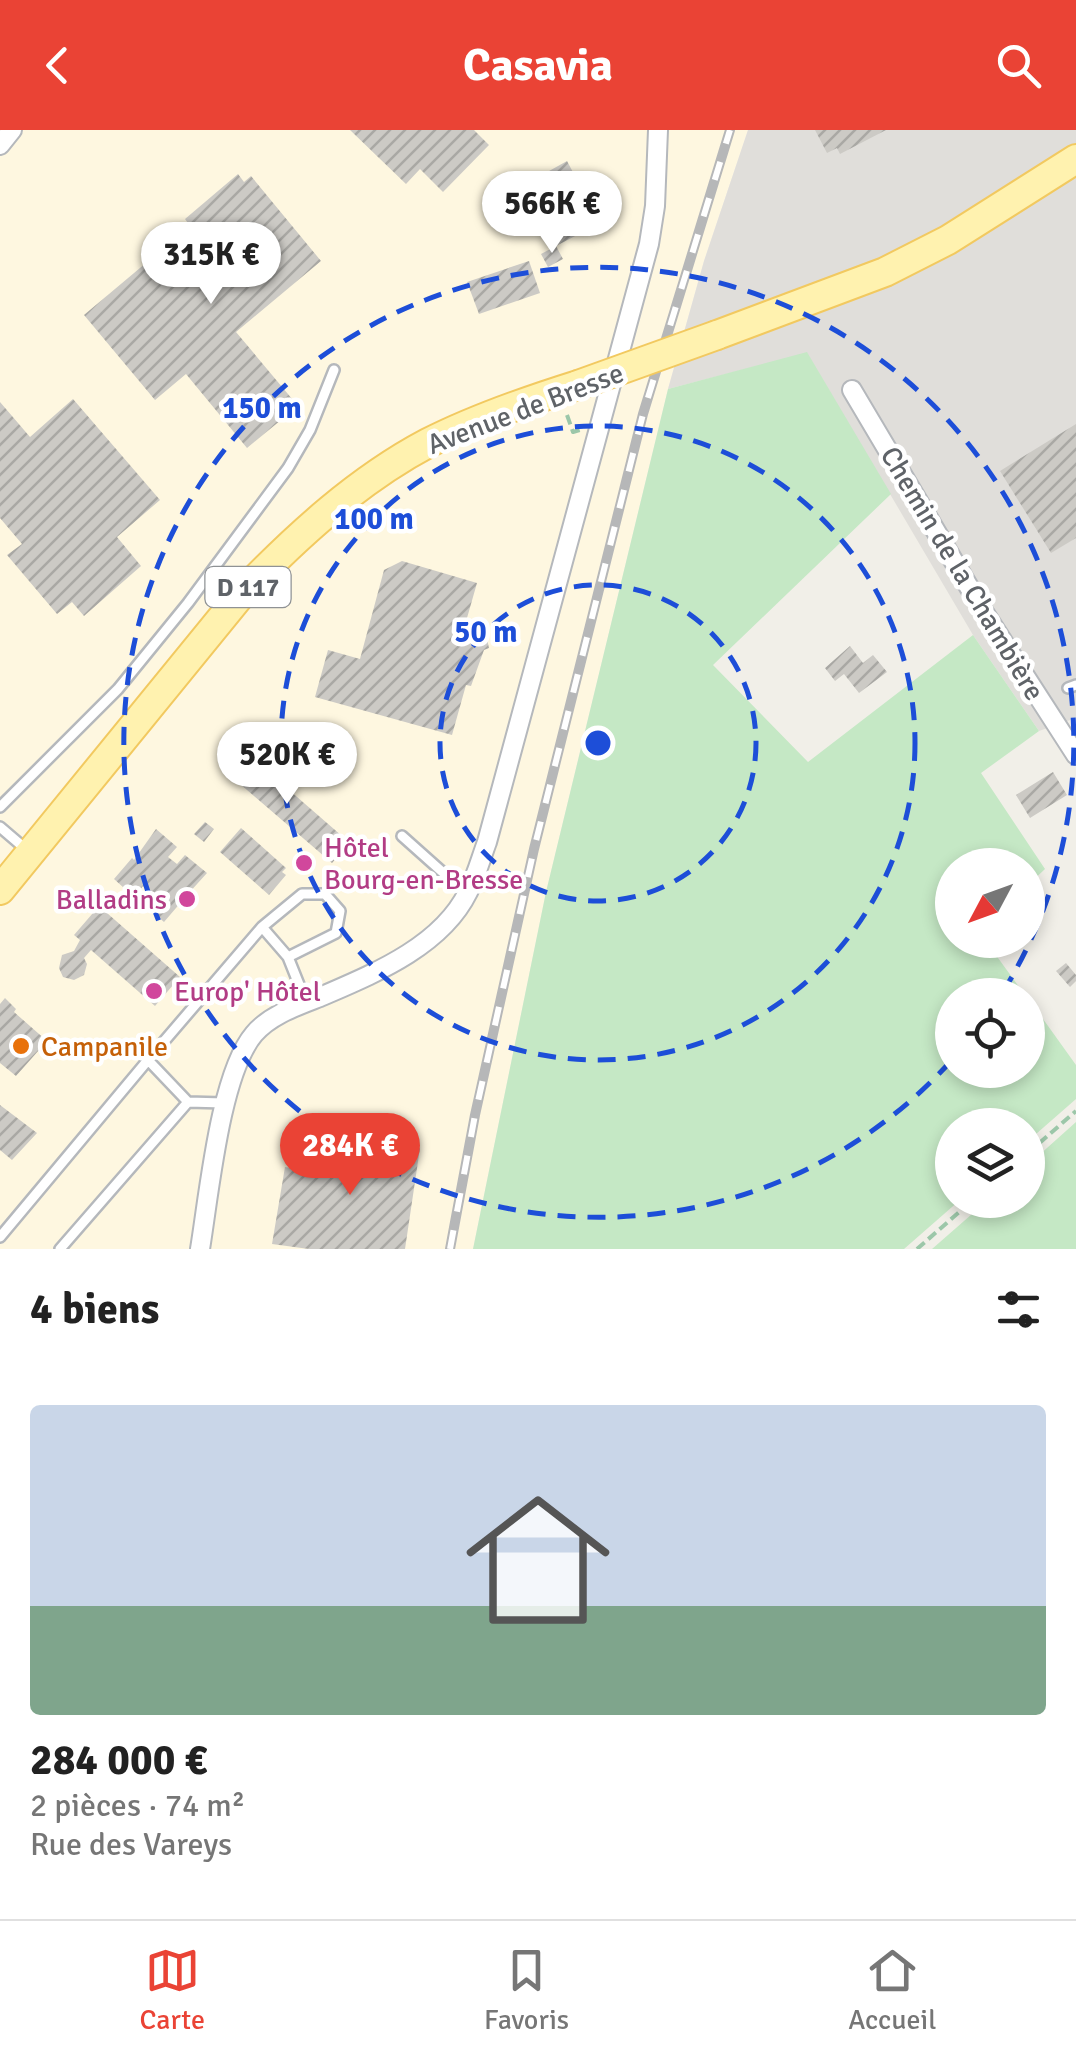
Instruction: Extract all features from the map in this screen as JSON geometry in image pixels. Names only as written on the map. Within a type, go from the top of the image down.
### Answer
[{"type":"main road","name":"Avenue de Bresse","points":[[0,890],[243,592],[284,550],[386,470],[474,421],[885,272],[948,240],[1076,159]]},
{"type":"street","points":[[0,145],[12,130]]},
{"type":"street","points":[[200,1249],[226,1103],[242,1052],[254,1034],[269,1020],[377,972],[417,948],[468,895],[487,842],[649,244],[658,130]]},
{"type":"street","name":"Chemin de la Chambière","points":[[852,390],[985,614],[1076,756]]},
{"type":"lane","points":[[0,807],[118,689],[188,603],[288,468],[310,430],[334,370]]},
{"type":"lane","points":[[0,827],[32,854]]},
{"type":"lane","points":[[402,836],[468,895]]},
{"type":"lane","points":[[0,1237],[262,927],[302,894],[325,894],[340,911],[336,932],[288,957]]},
{"type":"lane","points":[[262,927],[288,957],[306,1002]]},
{"type":"lane","points":[[148,1060],[188,1102],[226,1103]]},
{"type":"lane","points":[[60,1249],[188,1102]]},
{"type":"path","points":[[568,388],[573,432],[600,426]]},
{"type":"path","points":[[1045,1138],[1076,1111]]},
{"type":"path","points":[[917,1249],[952,1218]]},
{"type":"shaded area","points":[[0,130],[748,130],[704,261],[668,389],[546,892],[473,1249],[0,1249]]},
{"type":"shaded area","points":[[748,130],[1076,130],[1076,718],[1039,731],[973,635],[807,353],[668,389],[704,261]]},
{"type":"green space","points":[[807,352],[891,494],[713,665],[808,762],[973,635],[1039,731],[981,773],[1031,848],[935,848],[935,958],[998,958],[1013,978],[935,978],[935,1088],[1045,1088],[1045,1022],[1076,1065],[1076,1099],[1045,1126],[1045,1108],[935,1108],[935,1218],[939,1218],[904,1249],[473,1249],[546,892],[668,389]]},
{"type":"green space","points":[[1076,1122],[1076,1249],[932,1249],[967,1218],[1045,1218],[1045,1150]]},
{"type":"building","points":[[350,130],[474,130],[489,145],[443,192],[420,169],[406,184]]},
{"type":"building","points":[[815,130],[886,130],[840,154],[837,148],[827,153]]},
{"type":"building","points":[[567,161],[600,223],[556,246],[524,185]]},
{"type":"building","points":[[238,174],[244,182],[251,176],[321,261],[236,332],[298,406],[247,448],[186,374],[155,400],[84,315],[190,226],[185,219]]},
{"type":"building","points":[[556,246],[563,259],[548,267],[541,254]]},
{"type":"building","points":[[529,261],[540,293],[479,314],[467,282]]},
{"type":"building","points":[[73,399],[160,500],[117,537],[141,566],[84,616],[72,602],[57,614],[7,555],[22,544],[0,518],[0,402],[30,437]]},
{"type":"building","points":[[1076,424],[1076,538],[1051,553],[1000,471]]},
{"type":"building","points":[[402,561],[477,583],[463,632],[487,639],[489,648],[484,650],[471,686],[466,685],[452,735],[315,697],[328,650],[360,659],[384,570]]},
{"type":"building","points":[[850,646],[863,663],[873,655],[887,672],[859,693],[844,674],[835,681],[825,668]]},
{"type":"building","points":[[243,750],[350,843],[332,863],[225,771]]},
{"type":"building","points":[[1053,772],[1067,795],[1030,818],[1016,795]]},
{"type":"building","points":[[205,822],[214,829],[204,842],[194,834]]},
{"type":"building","points":[[241,828],[286,868],[282,872],[286,875],[269,895],[220,852]]},
{"type":"building","points":[[156,829],[177,847],[168,857],[177,864],[185,855],[207,873],[188,894],[194,899],[188,906],[182,901],[164,922],[143,904],[152,894],[143,886],[134,897],[114,879],[134,860]]},
{"type":"building","points":[[99,906],[180,977],[155,1006],[91,950],[84,958],[84,975],[74,980],[63,977],[59,968],[62,955],[74,951],[80,940],[74,935]]},
{"type":"building","points":[[1066,963],[1076,975],[1070,987],[1056,971]]},
{"type":"building","points":[[5,998],[16,1009],[14,1012],[47,1041],[16,1076],[0,1063],[0,1004]]},
{"type":"building","points":[[0,1105],[37,1133],[12,1160],[0,1150]]},
{"type":"building","points":[[328,1134],[420,1148],[405,1249],[309,1249],[272,1244],[285,1167],[322,1173]]},
{"type":"railway","points":[[450,1249],[475,1115],[534,849],[643,414],[730,130]]},
{"type":"place","name":"Hôtel Bourg-en-Bresse","points":[[304,863]]},
{"type":"place","name":"Balladins","points":[[187,899]]},
{"type":"place","name":"Europ' Hôtel","points":[[154,991]]},
{"type":"place","name":"Campanile","points":[[21,1046]]}]
